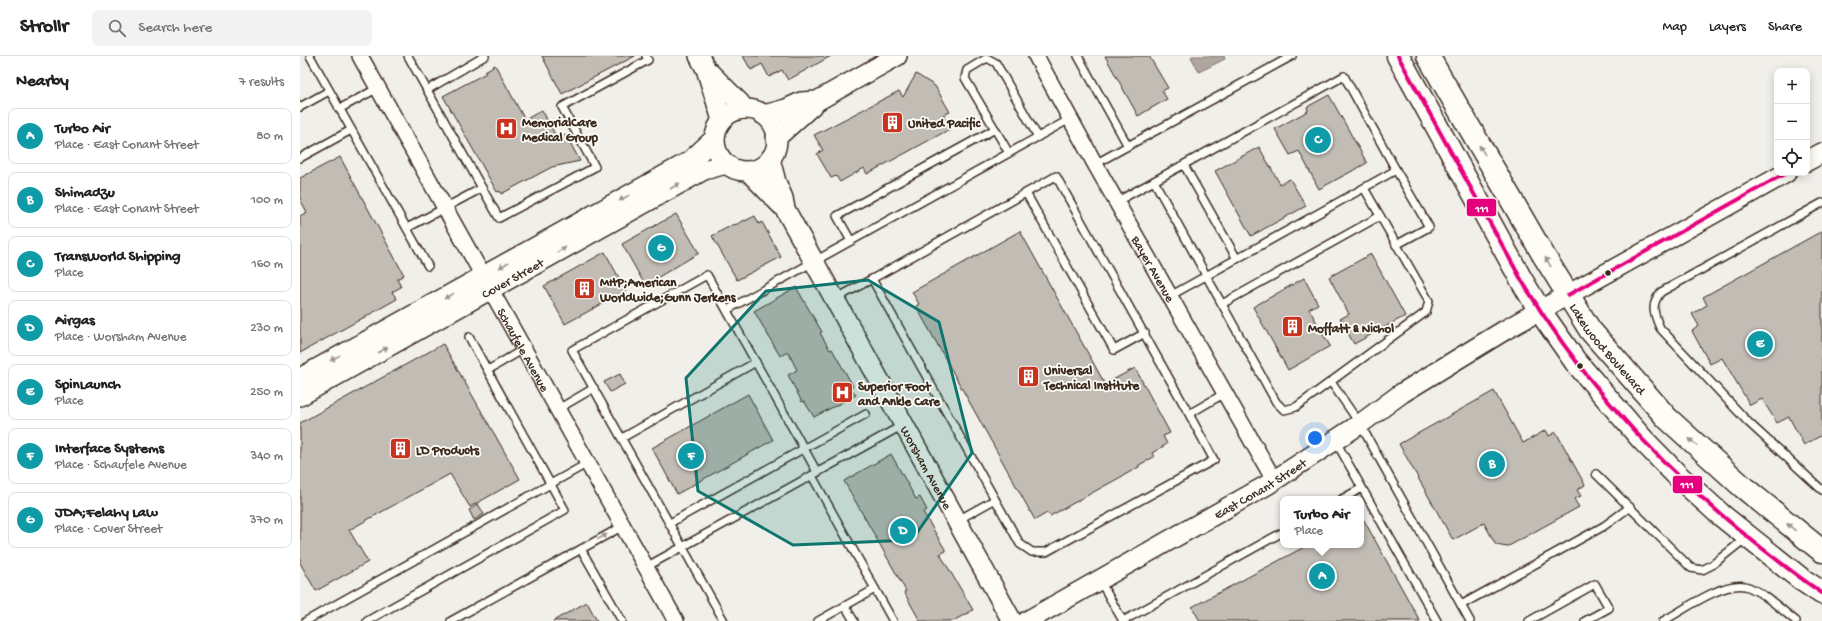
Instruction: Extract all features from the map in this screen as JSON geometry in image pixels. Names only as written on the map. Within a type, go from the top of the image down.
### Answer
[{"type":"main road","points":[[1398,56],[1540,311],[1575,361],[1642,439],[1679,477],[1716,511],[1801,579],[1822,593]]},
{"type":"main road","name":"Lakewood Boulevard","points":[[1428,56],[1590,330],[1667,418],[1743,487],[1822,552]]},
{"type":"main road","points":[[1801,579],[1822,552]]},
{"type":"street","name":"Schaufele Avenue","points":[[360,56],[676,621]]},
{"type":"street","points":[[776,138],[817,101],[897,56]]},
{"type":"street","name":"Bayer Avenue","points":[[1036,56],[1116,202],[1274,480]]},
{"type":"street","points":[[703,63],[744,109]]},
{"type":"street","points":[[703,63],[722,120]]},
{"type":"street","points":[[764,115],[786,109],[801,102],[817,101]]},
{"type":"street","points":[[744,109],[758,111],[764,115],[775,129],[776,146],[770,160],[760,167],[748,171],[740,170],[726,164],[719,156],[716,148],[715,138],[718,125],[722,120],[736,110],[744,109]]},
{"type":"street","name":"Cover Street","points":[[300,396],[690,161],[715,138]]},
{"type":"street","points":[[1810,159],[1822,153]]},
{"type":"street","name":"Worsham Avenue","points":[[770,160],[776,182],[783,198],[785,209],[1012,621]]},
{"type":"street","name":"Cover Street","points":[[300,378],[487,284],[704,170],[726,164]]},
{"type":"street","name":"Worsham Avenue","points":[[748,171],[776,202],[785,209]]},
{"type":"street","name":"East Conant Street","points":[[1027,621],[1274,480],[1360,424],[1429,376],[1506,330],[1781,176]]},
{"type":"lane","points":[[310,56],[428,266]]},
{"type":"lane","points":[[427,90],[485,56]]},
{"type":"lane","points":[[412,57],[427,90],[500,218],[595,167],[562,108],[648,60],[646,56]]},
{"type":"lane","points":[[1078,56],[1128,146]]},
{"type":"lane","points":[[1095,164],[1292,56]]},
{"type":"lane","points":[[1009,153],[965,78],[967,70],[987,58],[996,63],[1038,137]]},
{"type":"lane","points":[[1116,202],[1344,76],[1429,227],[1396,245]]},
{"type":"lane","points":[[339,109],[378,88]]},
{"type":"lane","points":[[300,107],[329,91]]},
{"type":"lane","points":[[727,310],[1070,119]]},
{"type":"lane","points":[[851,241],[837,216],[995,129]]},
{"type":"lane","points":[[300,158],[351,130]]},
{"type":"lane","points":[[1184,165],[1237,259]]},
{"type":"lane","points":[[1170,296],[1396,170]]},
{"type":"lane","points":[[834,299],[1056,176],[1145,332],[1214,460],[1046,552],[1032,552],[1020,544],[994,500],[872,279]]},
{"type":"lane","points":[[1154,181],[1276,402],[1284,410],[1296,407],[1426,312],[1429,301],[1364,188]]},
{"type":"lane","points":[[407,228],[482,188]]},
{"type":"lane","points":[[1026,193],[1114,350],[1145,332]]},
{"type":"lane","points":[[1822,203],[1661,292],[1655,300],[1654,314],[1660,328],[1748,422],[1822,490]]},
{"type":"lane","points":[[1222,304],[1380,216]]},
{"type":"lane","points":[[724,621],[572,350],[707,274],[804,448],[814,474],[893,621]]},
{"type":"lane","points":[[367,621],[565,510],[469,337]]},
{"type":"lane","points":[[488,370],[524,349]]},
{"type":"lane","points":[[622,438],[756,362]]},
{"type":"lane","points":[[1331,382],[1360,424],[1470,621]]},
{"type":"lane","points":[[558,409],[594,388]]},
{"type":"lane","points":[[1189,414],[1224,393]]},
{"type":"lane","points":[[670,523],[866,414]]},
{"type":"lane","points":[[646,567],[903,425]]},
{"type":"lane","points":[[1335,440],[1437,621]]},
{"type":"lane","points":[[300,615],[305,621],[588,463]]},
{"type":"lane","points":[[1596,474],[1691,568],[1702,570],[1712,565],[1748,536]]},
{"type":"lane","points":[[1347,496],[1362,488]]},
{"type":"lane","points":[[956,521],[994,500]]},
{"type":"lane","points":[[1461,605],[1604,526],[1630,507]]},
{"type":"lane","points":[[451,621],[623,526]]},
{"type":"lane","points":[[1100,580],[1123,621],[1280,534]]},
{"type":"lane","points":[[581,549],[622,621]]},
{"type":"lane","points":[[1529,621],[1595,584],[1609,608],[1585,621]]},
{"type":"lane","points":[[1663,621],[1715,592],[1730,586],[1745,586],[1757,592],[1796,621]]},
{"type":"lane","points":[[818,621],[875,589]]},
{"type":"lane","points":[[845,606],[854,621]]},
{"type":"highlighted area","points":[[868,280],[939,322],[972,453],[912,540],[793,545],[698,491],[686,378],[766,291]]},
{"type":"shaded area","points":[[1224,56],[1225,59],[1199,72],[1191,57]]},
{"type":"building","points":[[542,56],[635,56],[562,94]]},
{"type":"building","points":[[743,56],[831,56],[788,80],[782,70],[769,77],[762,64],[751,70]]},
{"type":"building","points":[[1105,56],[1149,56],[1168,88],[1162,91],[1167,99],[1138,116]]},
{"type":"building","name":"MemorialCare Medical Group","points":[[495,65],[525,120],[542,110],[558,140],[566,135],[580,161],[552,167],[501,194],[500,191],[497,192],[443,96],[486,73],[485,71]]},
{"type":"building","name":"United Pacific","points":[[916,74],[935,86],[950,112],[943,115],[950,129],[867,174],[864,168],[840,182],[836,176],[831,178],[817,154],[823,150],[814,135],[899,91],[903,97]]},
{"type":"building","points":[[1329,95],[1367,163],[1319,189],[1299,151],[1290,155],[1275,129],[1308,111],[1307,107]]},
{"type":"building","points":[[1259,147],[1280,184],[1290,179],[1306,206],[1251,236],[1215,171]]},
{"type":"building","points":[[340,157],[404,275],[397,279],[401,287],[392,292],[397,299],[300,353],[300,216],[307,212],[300,199],[300,178]]},
{"type":"building","points":[[676,214],[699,253],[645,285],[622,244]]},
{"type":"building","points":[[755,216],[759,224],[762,222],[781,257],[737,280],[712,236],[734,224],[735,225]]},
{"type":"building","name":"Universal Technical Institute","points":[[1020,231],[1105,384],[1135,368],[1170,433],[1163,436],[1167,444],[1152,453],[1154,457],[1139,465],[1139,467],[1050,516],[1047,513],[1035,520],[916,306],[919,304],[912,292]]},
{"type":"building","points":[[1822,231],[1822,435],[1804,445],[1789,417],[1777,423],[1762,399],[1750,405],[1722,358],[1710,364],[1692,331],[1699,326],[1692,314],[1707,305],[1703,297]]},
{"type":"building","name":"MHP;American Worldwide;Gunn Jerkens","points":[[605,252],[626,291],[565,324],[544,286]]},
{"type":"building","points":[[1371,254],[1405,316],[1354,344],[1340,319],[1349,314],[1329,277]]},
{"type":"building","name":"Moffatt & Nichol","points":[[1304,278],[1318,304],[1309,309],[1330,346],[1288,370],[1253,307]]},
{"type":"building","points":[[796,287],[822,332],[820,333],[830,350],[832,349],[853,386],[851,388],[856,395],[814,417],[804,401],[802,402],[788,375],[797,370],[788,352],[780,356],[754,311]]},
{"type":"building","name":"LD Products","points":[[443,344],[520,479],[470,507],[450,474],[349,530],[368,562],[316,591],[300,563],[300,423]]},
{"type":"building","points":[[620,374],[625,384],[610,392],[604,382]]},
{"type":"building","points":[[1494,391],[1523,443],[1546,430],[1549,436],[1556,432],[1585,485],[1577,490],[1581,496],[1574,499],[1579,507],[1507,547],[1496,545],[1484,523],[1453,540],[1399,444]]},
{"type":"building","points":[[748,394],[773,440],[677,494],[652,448]]},
{"type":"building","points":[[891,454],[916,499],[920,497],[927,510],[923,512],[946,551],[940,554],[973,610],[953,621],[920,621],[904,592],[906,591],[844,481]]},
{"type":"building","points":[[478,504],[484,514],[474,520],[469,510]]},
{"type":"building","points":[[1364,520],[1420,621],[1200,621],[1192,607],[1302,548],[1364,548]]},
{"type":"building","points":[[587,602],[597,621],[553,621]]},
{"type":"transit line","name":"111","points":[[1398,56],[1522,281],[1545,318],[1598,389],[1626,422],[1688,485],[1754,542],[1822,593]]},
{"type":"transit line","name":"111","points":[[1568,295],[1781,176]]},
{"type":"place","name":"United Pacific","points":[[893,122]]},
{"type":"place","name":"MemorialCare Medical Group","points":[[506,128]]},
{"type":"place","name":"TransWorld Shipping","points":[[1318,140]]},
{"type":"place","name":"JDA;Felahy Law","points":[[661,248]]},
{"type":"place","name":"MHP;American Worldwide;Gunn Jerkens","points":[[585,288]]},
{"type":"place","name":"Moffatt & Nichol","points":[[1292,327]]},
{"type":"place","name":"SpinLaunch","points":[[1760,344]]},
{"type":"place","name":"Universal Technical Institute","points":[[1028,376]]},
{"type":"place","name":"Superior Foot and Ankle Care","points":[[842,392]]},
{"type":"place","name":"LD Products","points":[[401,449]]},
{"type":"place","name":"Interface Systems","points":[[691,456]]},
{"type":"place","name":"Shimadzu","points":[[1492,464]]},
{"type":"place","name":"Airgas","points":[[903,531]]},
{"type":"place","name":"Turbo Air","points":[[1322,576]]}]
